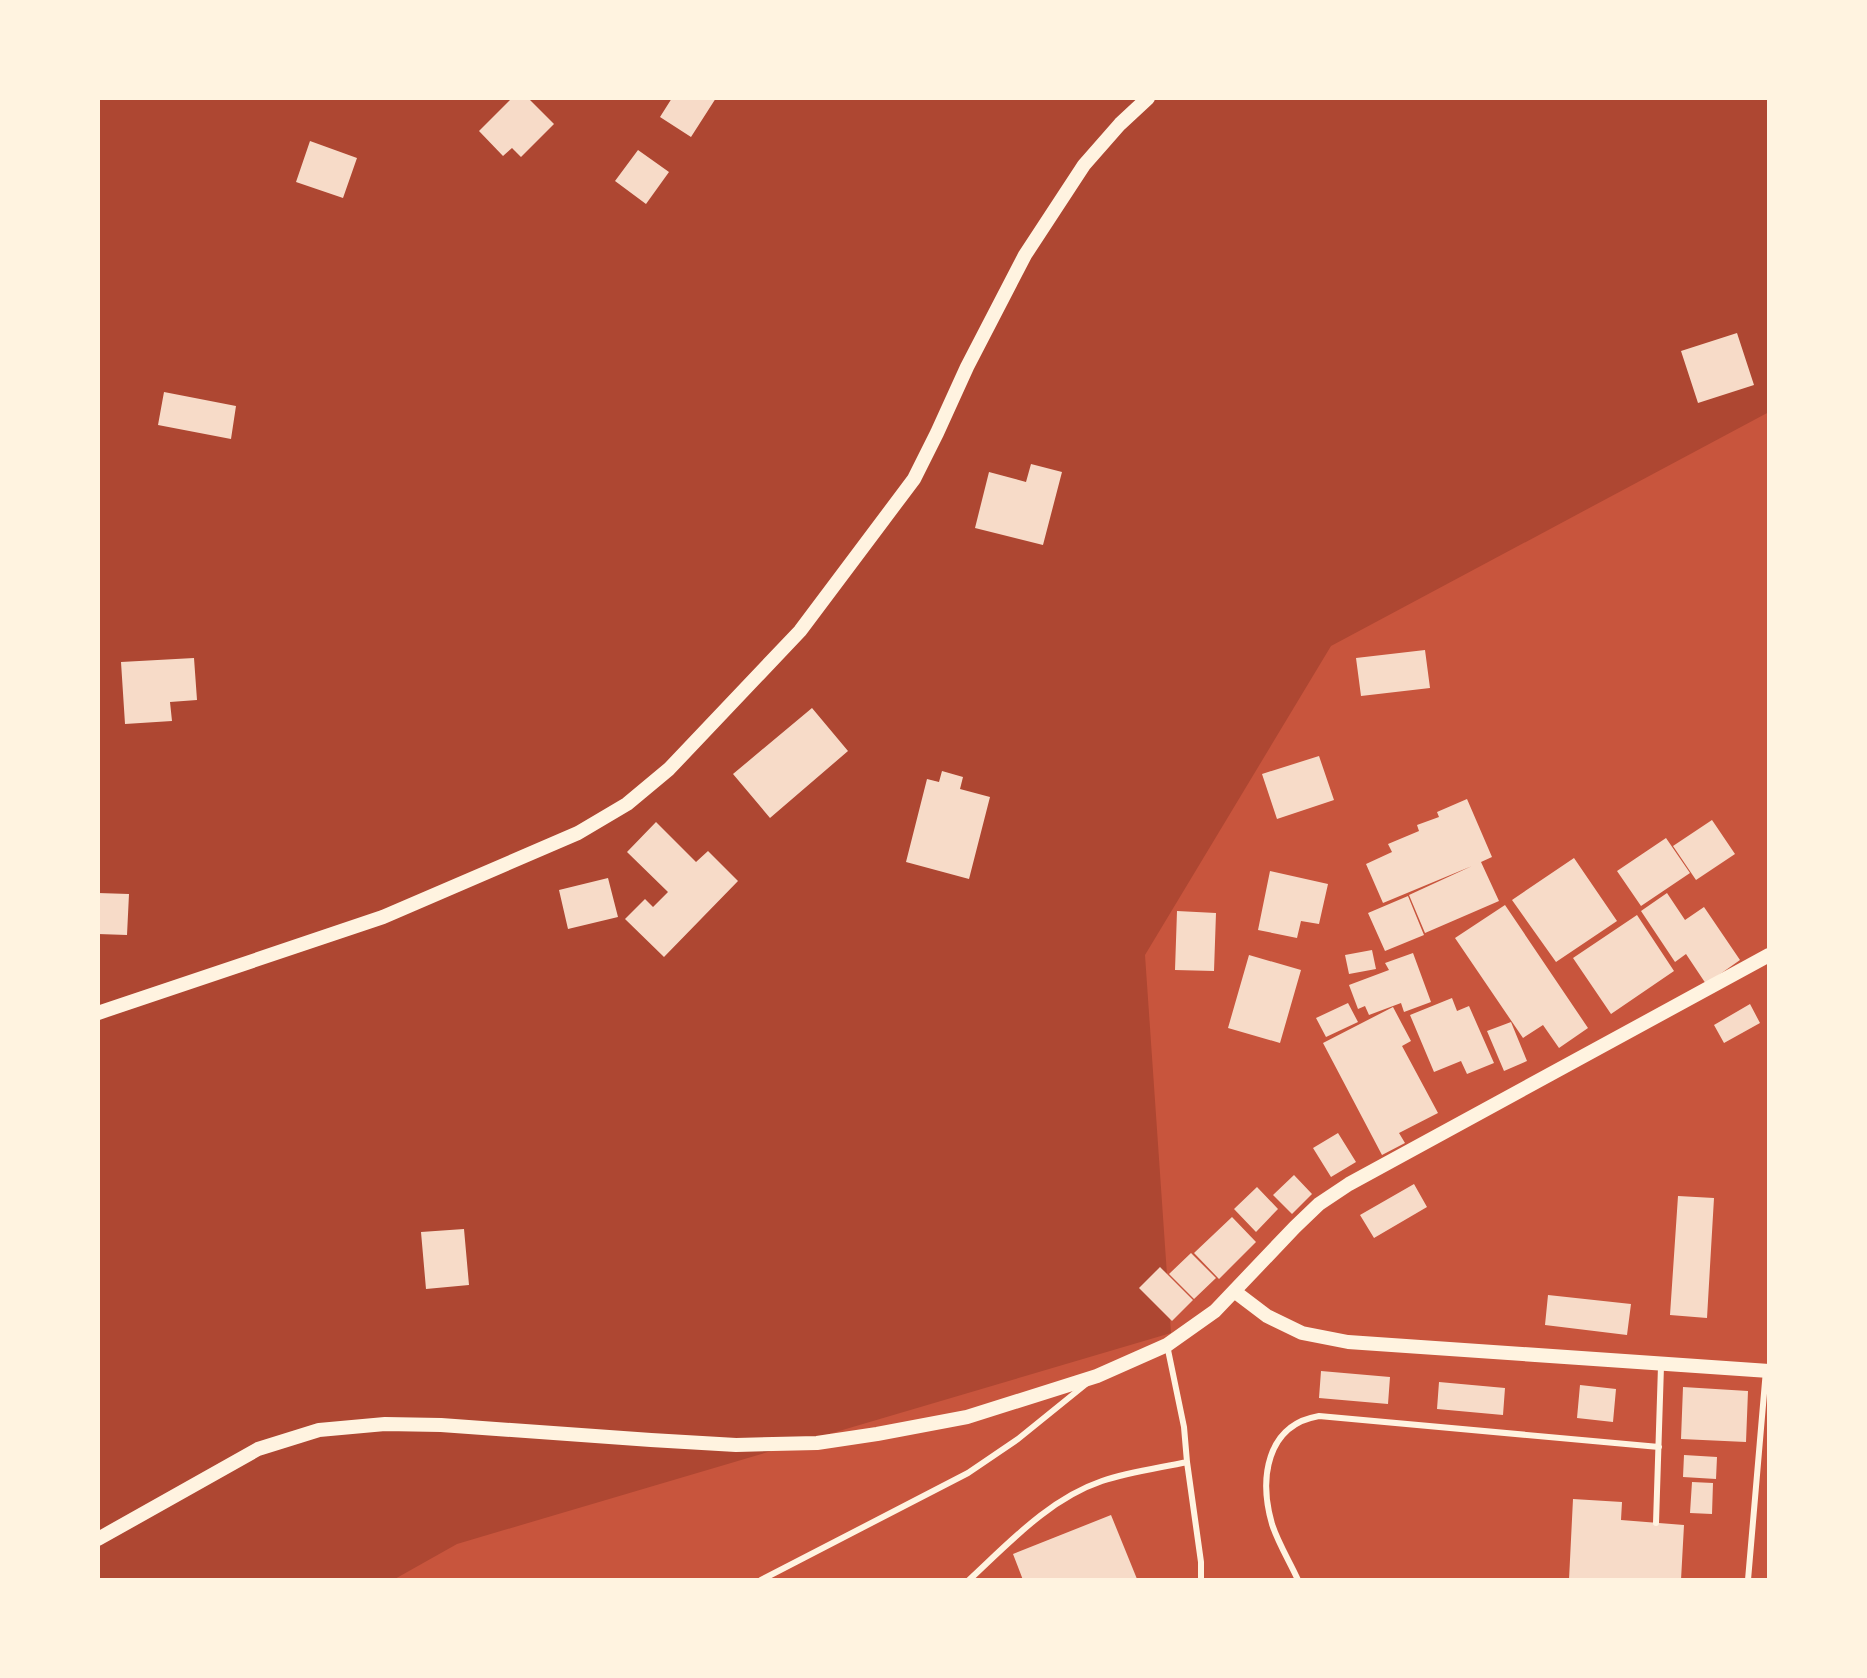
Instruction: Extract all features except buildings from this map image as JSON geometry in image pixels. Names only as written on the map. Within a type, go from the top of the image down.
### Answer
[{"type":"street","points":[[98,1013],[383,917],[578,833],[627,804],[669,769],[800,631],[914,479],[1025,255],[1084,165],[1148,98]]},
{"type":"street","points":[[98,1539],[258,1449],[319,1430],[385,1424],[441,1425],[721,1444],[817,1443],[967,1417],[1097,1376],[1167,1345],[1215,1311],[1319,1204],[1349,1184],[1769,955]]},
{"type":"street","points":[[1234,1291],[1267,1316],[1302,1333],[1348,1342],[1768,1370]]},
{"type":"lane","points":[[1167,1345],[1184,1427],[1201,1580]]},
{"type":"lane","points":[[1656,1523],[1662,1362]]},
{"type":"lane","points":[[1748,1580],[1768,1370]]},
{"type":"lane","points":[[761,1580],[968,1473],[1018,1439],[1097,1376]]},
{"type":"lane","points":[[1298,1580],[1272,1524],[1265,1489],[1272,1450],[1286,1430],[1303,1419],[1319,1416],[1659,1447]]},
{"type":"lane","points":[[969,1580],[1028,1525],[1066,1498],[1101,1481],[1187,1462]]},
{"type":"shaded area","points":[[98,98],[1769,98],[1769,412],[1331,646],[1145,955],[1171,1333],[457,1544],[393,1580],[98,1580]]}]
